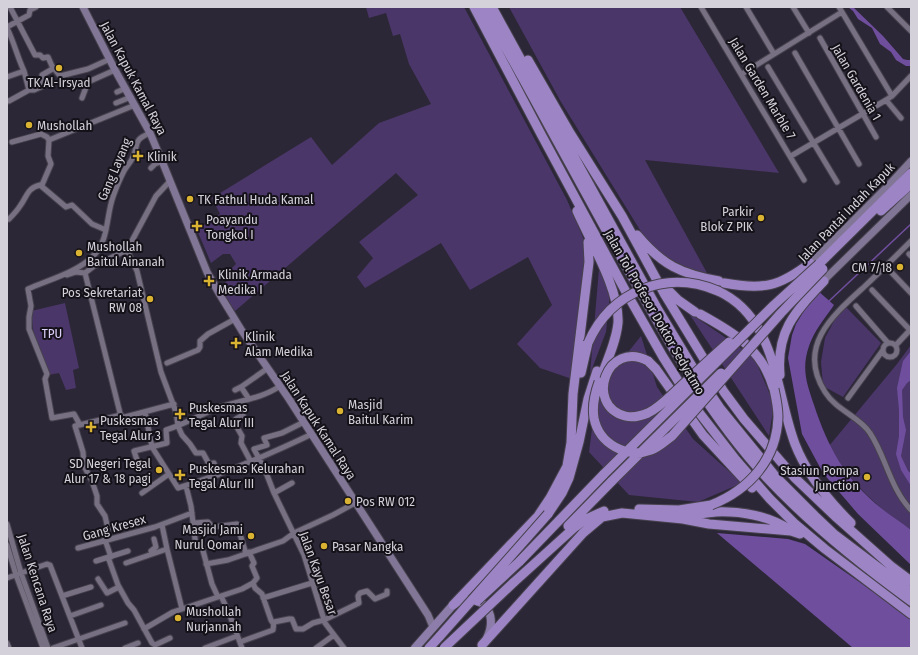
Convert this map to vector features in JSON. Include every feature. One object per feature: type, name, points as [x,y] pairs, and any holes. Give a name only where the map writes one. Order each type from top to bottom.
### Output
[{"type":"highway","name":"Jalan Tol Profesor Doktor Sedyatmo","points":[[474,7],[542,136],[660,352],[694,406],[736,460],[770,499],[794,523],[825,550],[911,614]]},
{"type":"highway","name":"Jalan Tol Profesor Doktor Sedyatmo","points":[[483,7],[647,304],[702,396],[767,478],[804,515],[858,562],[911,601]]},
{"type":"highway","name":"Jalan Tol Profesor Doktor Sedyatmo","points":[[492,7],[657,308],[695,372],[720,408],[776,477],[815,516],[834,534],[911,592]]},
{"type":"highway","name":"Jalan Tol Profesor Doktor Sedyatmo","points":[[499,7],[570,133],[622,216],[693,343],[724,392],[753,430],[795,478],[821,504],[883,559],[911,580]]},
{"type":"highway","points":[[542,136],[609,279],[618,313],[617,327],[594,402],[596,423],[602,436],[612,446],[636,453],[651,450],[672,436],[781,313],[818,265],[911,174]]},
{"type":"highway","points":[[440,636],[519,562],[604,474],[774,305],[911,184]]},
{"type":"highway","points":[[622,216],[650,249],[668,264],[678,270],[694,276],[749,287],[766,286],[818,265]]},
{"type":"highway","points":[[575,442],[572,401],[589,262],[589,248],[586,231]]},
{"type":"highway","points":[[527,569],[580,523],[602,512],[618,508],[679,510],[711,505],[732,496],[743,488],[756,474],[770,452],[775,438],[778,422],[777,403],[774,389],[765,366],[751,348],[732,333],[678,300],[655,277]]},
{"type":"highway","points":[[788,423],[779,370],[779,356],[782,343],[788,324],[824,281]]},
{"type":"highway","points":[[429,648],[550,511],[562,493],[569,478],[575,442],[582,367],[588,343],[598,325],[612,309],[627,297],[645,288],[663,283],[683,282],[704,286],[718,291],[730,297],[741,306],[758,326],[772,360],[788,423],[795,444],[802,460],[820,490],[851,523],[911,580]]},
{"type":"highway","points":[[453,605],[538,516],[550,498],[566,468],[575,442],[589,394],[613,323],[616,303]]},
{"type":"highway","points":[[774,305],[743,329],[656,408],[646,414],[636,417],[619,414],[610,407],[605,396],[603,382],[607,372],[614,364],[626,358],[636,357],[648,361],[656,369],[693,423],[719,454],[800,534],[825,550]]},
{"type":"highway","points":[[444,648],[527,569],[612,481],[781,313]]},
{"type":"highway","points":[[550,511],[565,477],[566,468]]},
{"type":"highway","points":[[618,508],[652,514],[679,516],[717,512],[747,514],[776,521],[791,531]]},
{"type":"highway","points":[[481,646],[583,533],[602,517],[629,513],[709,524],[791,531],[800,534]]},
{"type":"main road","name":"Jalan Kapuk Kamal Raya","points":[[83,7],[115,70],[150,133],[207,272],[235,319],[312,434],[428,615],[433,627]]},
{"type":"main road","name":"Jalan Pantai Indah Kapuk","points":[[824,281],[814,286],[808,284],[805,281],[804,273],[818,265],[911,161]]},
{"type":"main road","points":[[824,281],[911,196]]},
{"type":"main road","points":[[415,648],[453,605],[462,600],[475,600],[484,605],[488,610],[491,619],[491,627],[488,636],[481,646]]},
{"type":"main road","points":[[428,615],[439,620]]},
{"type":"street","points":[[10,7],[35,55],[41,53],[43,58],[48,57],[60,76],[88,69],[110,59]]},
{"type":"street","points":[[29,90],[24,75],[24,70],[7,28],[29,15],[30,10],[36,7]]},
{"type":"street","name":"Jalan Garden Marble 7","points":[[701,7],[804,180]]},
{"type":"street","points":[[746,7],[774,54]]},
{"type":"street","points":[[793,7],[809,33]]},
{"type":"street","points":[[886,7],[911,31]]},
{"type":"street","points":[[742,74],[809,33],[840,10],[892,96]]},
{"type":"street","name":"Jalan Gardenia 1","points":[[820,38],[876,137]]},
{"type":"street","points":[[795,53],[859,164]]},
{"type":"street","points":[[768,67],[837,182]]},
{"type":"street","points":[[8,101],[29,90],[34,90],[43,86],[42,75],[54,68]]},
{"type":"street","points":[[7,77],[24,70]]},
{"type":"street","points":[[82,98],[88,82],[115,70]]},
{"type":"street","points":[[791,156],[892,96],[911,76]]},
{"type":"street","points":[[117,92],[126,88]]},
{"type":"street","points":[[116,103],[131,97]]},
{"type":"street","points":[[886,100],[901,118]]},
{"type":"street","points":[[49,140],[135,105]]},
{"type":"street","name":"Gang Layang","points":[[78,426],[74,414],[52,418],[45,379],[47,374],[29,329],[31,306],[28,289],[65,273],[88,261],[94,256],[103,241],[113,197],[123,172],[133,158],[137,141],[150,133]]},
{"type":"street","points":[[12,142],[41,134],[47,137],[49,140],[48,156],[51,164],[42,185]]},
{"type":"street","points":[[151,168],[158,163],[163,162]]},
{"type":"street","points":[[49,282],[56,278],[76,272],[85,273],[94,266],[127,250],[156,196],[170,181]]},
{"type":"street","points":[[9,219],[21,206],[29,190],[34,186],[42,185],[66,207],[72,205],[92,224],[106,230]]},
{"type":"street","points":[[911,241],[829,321],[820,335],[816,348],[815,363],[817,378],[826,394],[839,408],[869,432],[888,468],[896,491],[911,510]]},
{"type":"street","points":[[127,250],[137,271],[161,372],[174,404],[178,426],[182,435],[196,453],[203,453],[209,464],[214,463],[218,475]]},
{"type":"street","points":[[85,273],[120,414]]},
{"type":"street","points":[[892,273],[911,293]]},
{"type":"street","points":[[872,290],[911,329],[896,345]]},
{"type":"street","points":[[856,306],[888,342],[896,345]]},
{"type":"street","points":[[167,363],[198,350],[200,347],[200,341],[208,334],[235,319]]},
{"type":"street","points":[[848,398],[888,342]]},
{"type":"street","points":[[883,350],[886,355],[892,356],[897,351],[896,345]]},
{"type":"street","points":[[235,390],[268,368]]},
{"type":"street","points":[[139,466],[134,451],[167,443],[166,431],[212,410],[249,399],[280,386]]},
{"type":"street","points":[[241,387],[249,399]]},
{"type":"street","points":[[237,403],[242,415],[234,422],[242,436],[241,443],[251,462]]},
{"type":"street","points":[[170,638],[157,644],[153,644],[119,587],[103,534],[108,529],[105,516],[97,504],[92,481],[84,466],[78,426],[121,415],[125,417],[174,404]]},
{"type":"street","points":[[145,412],[152,447],[178,488],[251,462],[312,434]]},
{"type":"street","points":[[258,459],[254,450],[267,445],[264,438],[282,433],[304,422]]},
{"type":"street","name":"Jalan Kayu Besar","points":[[258,459],[265,470],[274,493],[304,555],[324,620],[344,648]]},
{"type":"street","points":[[142,493],[169,474]]},
{"type":"street","points":[[274,493],[292,483]]},
{"type":"street","points":[[186,486],[194,523],[196,547],[202,547],[212,584],[229,613],[242,648]]},
{"type":"street","points":[[206,564],[228,560],[283,541],[355,503]]},
{"type":"street","points":[[182,609],[162,524],[192,514]]},
{"type":"street","points":[[144,628],[173,612],[242,589],[253,583],[257,578],[252,566],[254,563],[247,553],[236,523],[212,527],[208,522],[194,523]]},
{"type":"street","name":"Jalan Kencana Raya","points":[[7,524],[18,574],[43,648]]},
{"type":"street","name":"Gang Kresex","points":[[78,548],[162,524]]},
{"type":"street","points":[[152,554],[151,551],[156,547],[154,540]]},
{"type":"street","name":"Jalan Kencana Raya","points":[[7,545],[48,648]]},
{"type":"street","points":[[126,562],[167,549]]},
{"type":"street","points":[[96,561],[128,551]]},
{"type":"street","points":[[7,578],[47,564],[50,565],[82,648]]},
{"type":"street","points":[[98,579],[107,593],[119,587]]},
{"type":"street","points":[[240,642],[273,630],[273,623],[261,593],[255,588],[253,583]]},
{"type":"street","points":[[263,598],[312,583]]},
{"type":"street","points":[[62,596],[91,586]]},
{"type":"street","points":[[273,623],[290,619],[292,620],[296,629],[303,629],[313,623],[324,620],[359,603],[358,596],[360,593],[367,591],[375,599],[387,594],[387,591]]},
{"type":"street","points":[[70,616],[101,605]]},
{"type":"street","points":[[53,648],[124,623]]},
{"type":"street","points":[[316,648],[334,635]]},
{"type":"street","points":[[205,648],[218,646],[237,636]]},
{"type":"street","points":[[7,643],[9,648]]},
{"type":"street","points":[[125,648],[138,643]]},
{"type":"green space","points":[[366,7],[464,7],[567,200],[587,247],[572,379],[540,368],[517,344],[552,305],[528,257],[470,290],[441,243],[365,288],[357,277],[373,258],[359,242],[418,195],[396,173],[235,311],[219,287],[231,276],[228,272],[236,264],[230,254],[223,254],[211,263],[197,230],[220,214],[212,198],[311,137],[332,165],[379,123],[431,104],[409,64],[400,34],[393,36],[386,13],[369,18]]},
{"type":"green space","points":[[509,7],[680,7],[779,173],[645,160],[707,273],[675,262],[648,243],[561,102]]},
{"type":"green space","points":[[599,269],[610,294],[606,332],[590,374]]},
{"type":"green space","name":"TPU","points":[[65,303],[79,368],[73,370],[76,388],[66,390],[59,373],[48,375],[34,337],[31,311]]},
{"type":"green space","points":[[843,304],[881,343],[843,397],[823,386],[821,362],[825,338]]},
{"type":"green space","points":[[688,312],[754,357],[774,404],[769,436]]},
{"type":"green space","points":[[641,336],[657,387],[693,439],[742,483],[698,502],[629,495],[589,452],[597,391]]},
{"type":"green space","points":[[911,345],[911,530],[884,511],[866,494],[852,479],[829,446]]},
{"type":"shaded area","points":[[848,7],[853,7],[883,36],[903,59],[911,60],[911,66],[906,66],[896,60],[891,52],[880,44],[872,28],[858,19],[853,11]]},
{"type":"shaded area","points":[[817,290],[834,305],[814,335],[809,346],[805,362],[809,390],[819,421],[832,449],[848,474],[858,486],[885,511],[911,530],[911,565],[858,514],[823,473],[802,434],[788,358],[792,335],[796,324]]},
{"type":"shaded area","points":[[911,351],[911,380],[902,390],[903,417],[906,430],[901,456],[908,471],[911,473],[911,486],[901,470],[896,454],[899,436],[897,388],[903,361]]},
{"type":"shaded area","points":[[717,533],[788,539],[805,544],[911,618],[911,648],[853,648]]},
{"type":"waterway","points":[[828,302],[911,224]]},
{"type":"place","name":"TK Al-Irsyad","points":[[59,68]]},
{"type":"place","name":"Mushollah","points":[[29,125]]},
{"type":"place","name":"Klinik","points":[[138,156]]},
{"type":"place","name":"TK Fathul Huda Kamal","points":[[190,199]]},
{"type":"place","name":"Parkir Blok Z PIK","points":[[761,218]]},
{"type":"place","name":"Poayandu Tongkol I","points":[[197,226]]},
{"type":"place","name":"Mushollah Baitul Ainanah","points":[[79,253]]},
{"type":"place","name":"CM 7/18","points":[[900,267]]},
{"type":"place","name":"Klinik Armada Medika I","points":[[209,281]]},
{"type":"place","name":"Pos Sekretariat RW 08","points":[[150,299]]},
{"type":"place","name":"Klinik Alam Medika","points":[[236,343]]},
{"type":"place","name":"Masjid Baitul Karim","points":[[340,411]]},
{"type":"place","name":"Puskesmas Tegal Alur III","points":[[180,414]]},
{"type":"place","name":"Puskesmas Tegal Alur 3","points":[[91,427]]},
{"type":"place","name":"SD Negeri Tegal Alur 17 & 18 pagi","points":[[159,470]]},
{"type":"place","name":"Puskesmas Kelurahan Tegal Alur III","points":[[180,475]]},
{"type":"place","name":"Stasiun Pompa Junction","points":[[867,477]]},
{"type":"place","name":"Pos RW 012","points":[[348,501]]},
{"type":"place","name":"Masjid Jami Nurul Qomar","points":[[251,536]]},
{"type":"place","name":"Pasar Nangka","points":[[324,546]]},
{"type":"place","name":"Mushollah Nurjannah","points":[[178,618]]}]
